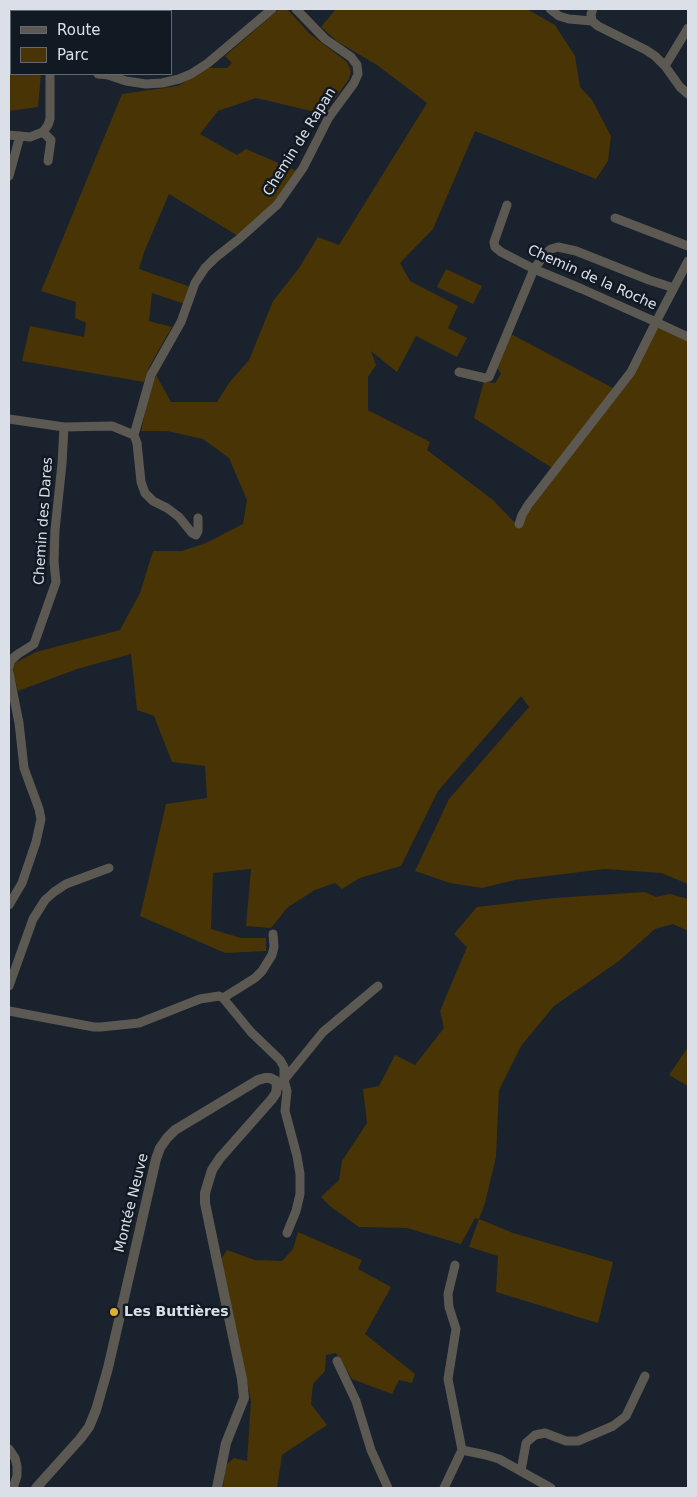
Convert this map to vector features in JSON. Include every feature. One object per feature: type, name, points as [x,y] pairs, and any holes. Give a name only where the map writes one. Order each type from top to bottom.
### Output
[{"type":"street","points":[[108,75],[126,81],[146,84],[179,79],[208,63],[272,9]]},
{"type":"street","name":"Chemin de Rapan","points":[[134,435],[151,375],[181,322],[195,283],[205,268],[215,258],[277,205],[303,168],[329,117],[354,84],[358,74],[357,65],[351,57],[325,39],[296,9]]},
{"type":"street","points":[[550,9],[558,16],[592,21],[598,26],[646,50],[665,66],[680,87],[688,94]]},
{"type":"street","points":[[592,21],[591,14],[593,9]]},
{"type":"street","points":[[665,66],[688,28]]},
{"type":"street","points":[[9,135],[30,137],[43,132],[50,119],[50,75]]},
{"type":"street","points":[[43,132],[52,140],[48,161]]},
{"type":"street","points":[[9,176],[20,136]]},
{"type":"street","name":"Chemin de la Roche","points":[[507,205],[494,242],[495,247],[534,269],[582,288],[656,322],[688,261]]},
{"type":"street","points":[[615,218],[688,246]]},
{"type":"street","points":[[459,372],[485,378],[489,377],[534,269],[551,249],[558,247],[576,251],[674,288]]},
{"type":"street","points":[[519,524],[528,505],[632,372],[656,322],[688,337]]},
{"type":"street","points":[[9,418],[64,427],[112,426],[134,435],[137,442],[141,482],[145,494],[179,517],[192,533],[196,535],[198,531],[198,518]]},
{"type":"street","name":"Chemin des Dares","points":[[9,666],[10,661],[34,644],[56,582],[54,562],[55,530],[64,427]]},
{"type":"street","points":[[9,673],[19,723],[24,768],[41,819],[36,842],[24,877],[9,905]]},
{"type":"street","points":[[9,986],[33,919],[45,900],[66,884],[109,868]]},
{"type":"street","points":[[223,998],[255,978],[262,971],[272,956],[274,947],[273,934]]},
{"type":"street","points":[[280,1083],[323,1032],[378,986]]},
{"type":"street","points":[[9,1012],[102,1027],[139,1023],[200,999],[219,996],[223,998],[251,1032],[280,1060],[284,1067],[276,1093],[220,1158],[212,1170],[205,1193],[205,1203],[242,1379],[244,1398],[226,1443],[217,1488]]},
{"type":"street","name":"Montée Neuve","points":[[36,1488],[80,1439],[89,1427],[96,1410],[108,1368],[160,1148],[176,1130],[258,1080],[270,1078],[280,1083]]},
{"type":"street","points":[[280,1083],[287,1091],[285,1111],[300,1174],[300,1194],[296,1212],[287,1233]]},
{"type":"street","points":[[444,1488],[462,1450],[448,1379],[456,1329],[449,1307],[448,1294],[455,1265]]},
{"type":"street","points":[[337,1361],[356,1401],[371,1450],[388,1488]]},
{"type":"street","points":[[521,1471],[526,1443],[535,1435],[545,1433],[566,1441],[578,1441],[613,1426],[626,1416],[644,1376]]},
{"type":"street","points":[[9,1449],[15,1458],[17,1466],[17,1476],[13,1488]]},
{"type":"street","points":[[462,1450],[499,1459],[551,1488]]},
{"type":"green space","points":[[9,9],[33,9],[10,10],[10,75],[41,75],[38,107],[9,111]]},
{"type":"green space","points":[[279,9],[287,9],[310,34],[347,62],[351,71],[349,79],[324,114],[256,98],[218,111],[200,134],[237,155],[246,149],[297,171],[273,205],[238,236],[169,194],[139,269],[191,287],[185,304],[152,293],[149,321],[172,327],[149,367],[144,382],[22,361],[30,326],[84,337],[86,323],[75,318],[76,302],[41,291],[122,94],[178,86],[208,68],[227,68],[232,63],[225,56]]},
{"type":"green space","points":[[336,9],[527,9],[555,25],[575,56],[580,87],[592,100],[611,136],[608,161],[596,179],[475,131],[433,229],[400,263],[410,281],[458,306],[448,328],[467,338],[457,357],[416,336],[397,372],[371,351],[376,365],[368,377],[368,410],[430,442],[427,450],[493,500],[515,523],[523,519],[619,392],[657,326],[688,340],[688,884],[661,873],[605,869],[515,880],[482,888],[450,883],[415,871],[449,799],[529,707],[521,696],[438,791],[401,866],[360,878],[342,889],[335,883],[315,890],[288,907],[271,928],[246,926],[251,869],[213,873],[211,929],[241,938],[266,938],[266,951],[225,953],[140,916],[166,804],[207,798],[205,766],[172,762],[154,716],[137,710],[131,654],[77,669],[18,691],[11,665],[36,652],[120,630],[140,593],[153,551],[182,551],[206,543],[243,524],[247,500],[229,458],[203,439],[167,431],[141,431],[149,394],[156,375],[171,402],[217,402],[229,383],[249,360],[273,301],[299,268],[318,237],[339,245],[427,103],[377,65],[338,42],[321,27]]},
{"type":"green space","points":[[446,269],[482,286],[473,304],[437,287]]},
{"type":"green space","points":[[509,333],[615,389],[552,468],[474,418],[484,381],[495,383],[501,374],[496,365]]},
{"type":"green space","points":[[645,892],[656,897],[670,894],[688,899],[688,931],[673,924],[655,929],[619,961],[554,1006],[521,1046],[499,1090],[496,1157],[485,1203],[479,1219],[475,1218],[461,1244],[407,1228],[359,1227],[331,1207],[321,1197],[339,1180],[342,1161],[367,1123],[363,1089],[379,1086],[395,1055],[415,1065],[444,1028],[440,1011],[467,947],[454,934],[477,907],[554,898]]},
{"type":"green space","points":[[688,1047],[688,1086],[669,1075]]},
{"type":"green space","points":[[479,1219],[513,1233],[613,1262],[598,1323],[496,1292],[498,1256],[469,1247]]},
{"type":"green space","points":[[298,1232],[362,1260],[358,1269],[391,1287],[365,1334],[415,1374],[412,1383],[399,1380],[392,1394],[352,1379],[336,1353],[326,1355],[325,1371],[313,1384],[311,1404],[327,1425],[282,1455],[277,1488],[223,1488],[226,1465],[234,1458],[247,1461],[251,1401],[221,1259],[227,1250],[255,1260],[282,1261],[293,1249]]},
{"type":"place","name":"Les Buttières","points":[[114,1312]]}]
